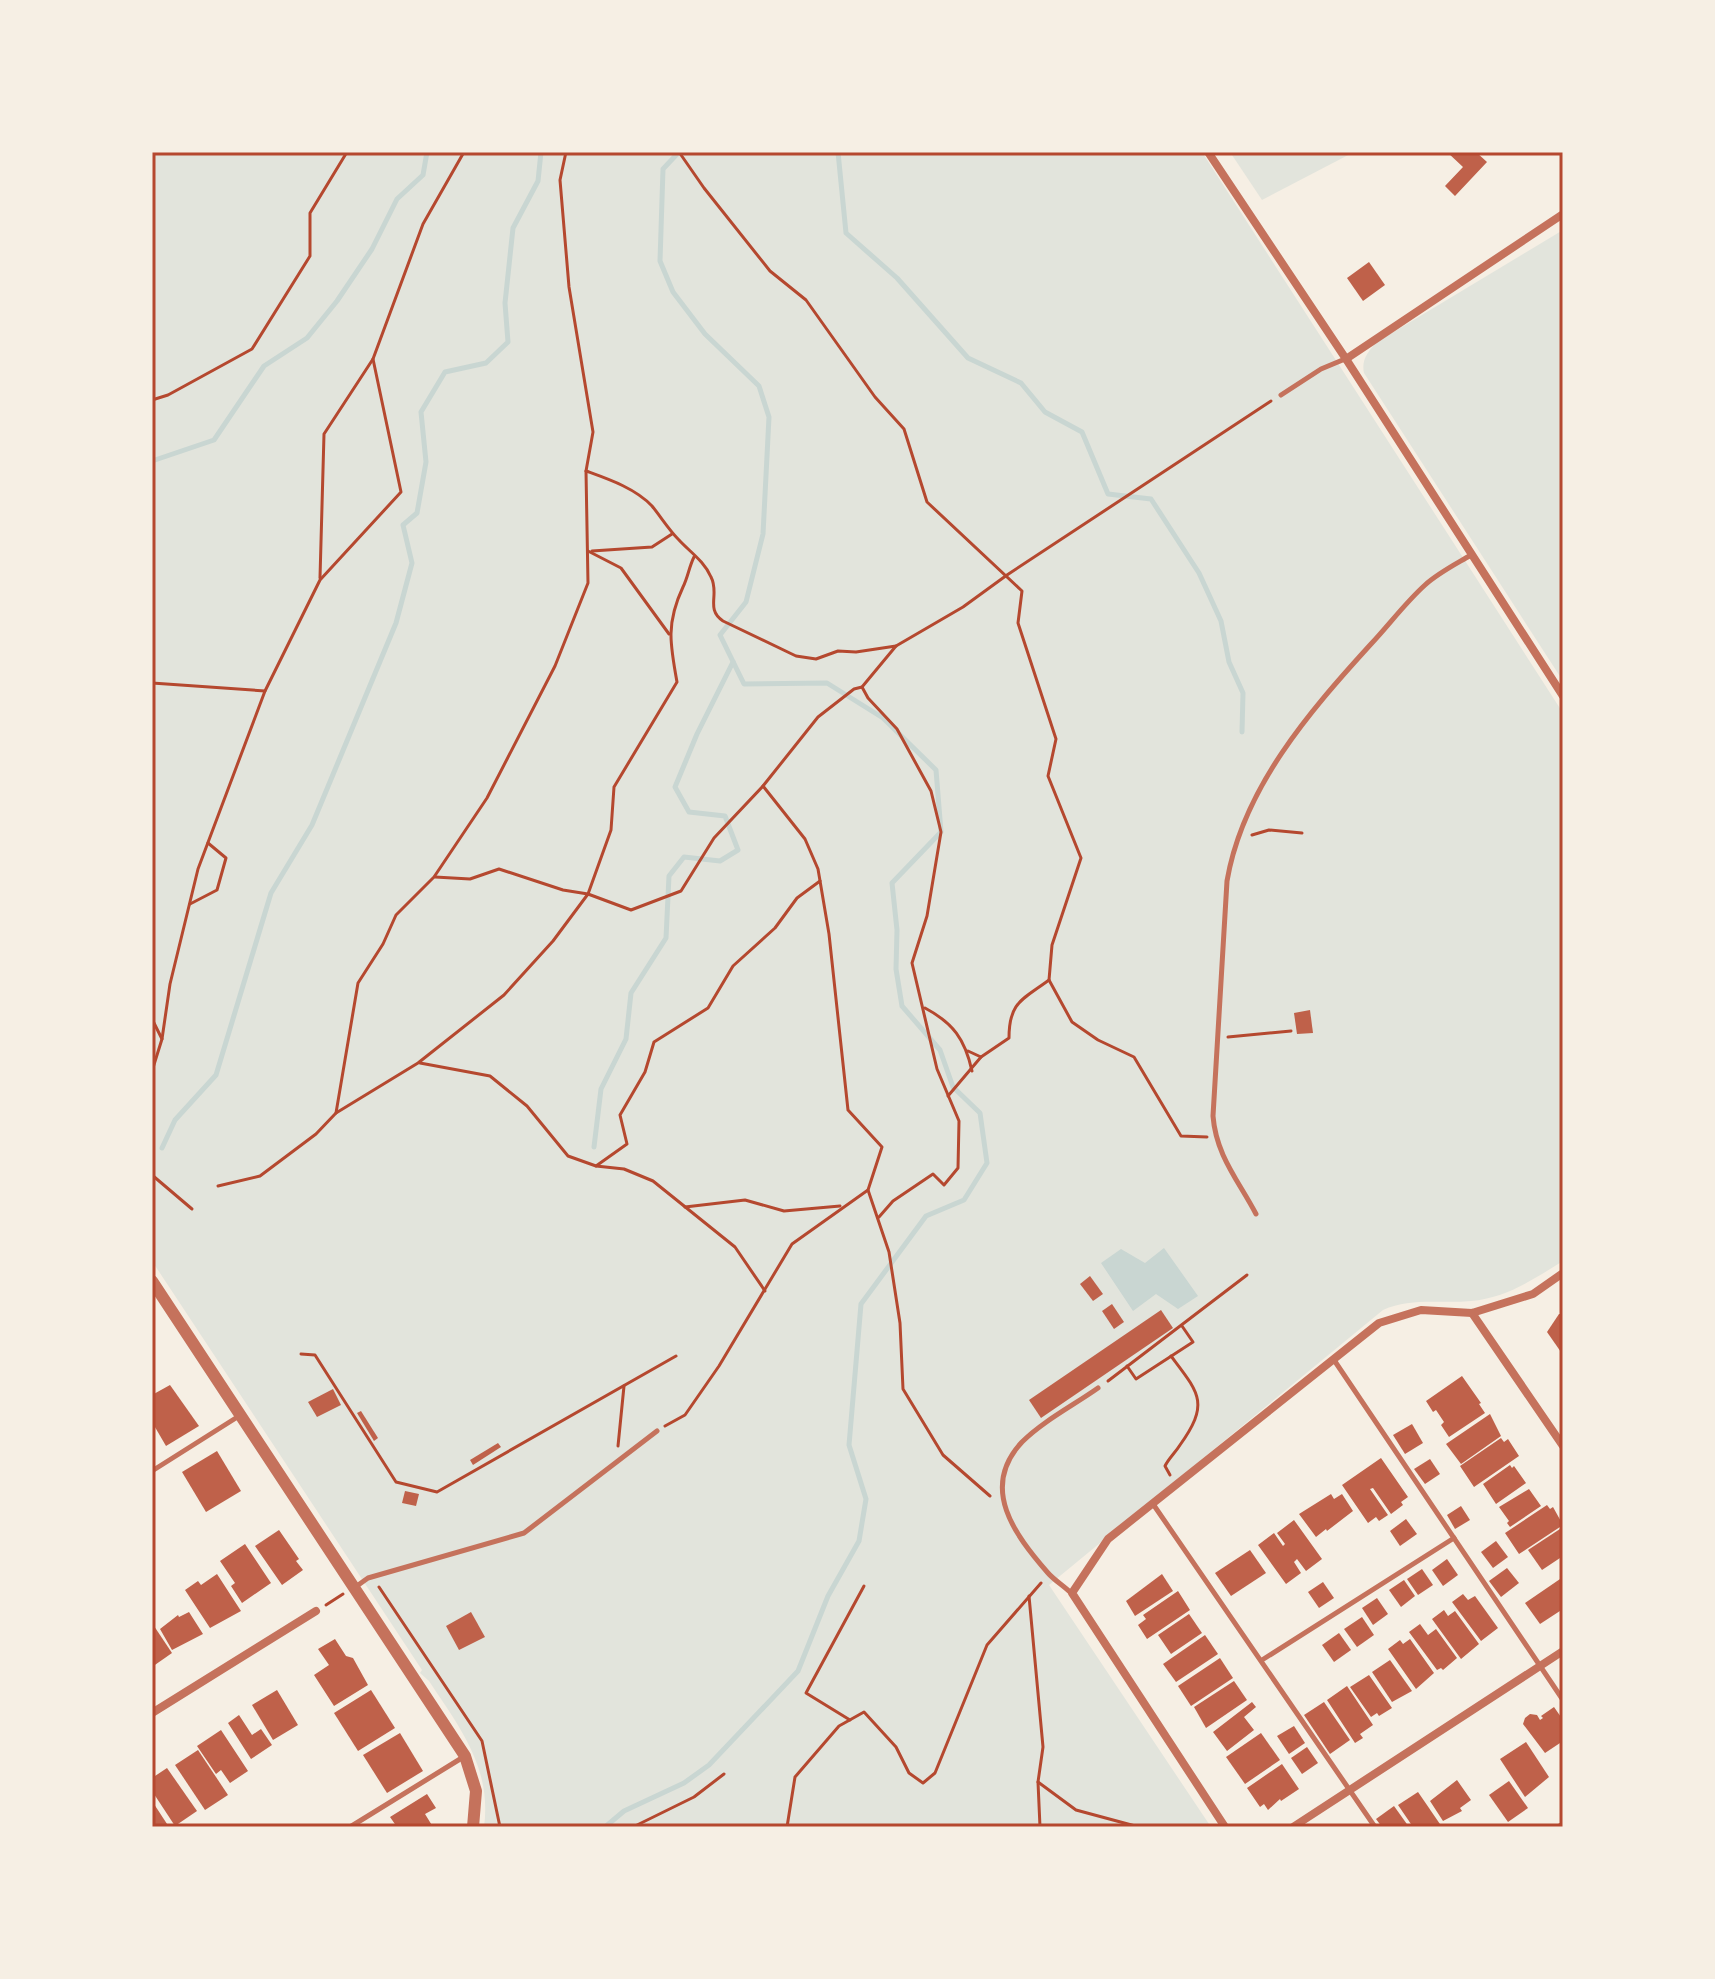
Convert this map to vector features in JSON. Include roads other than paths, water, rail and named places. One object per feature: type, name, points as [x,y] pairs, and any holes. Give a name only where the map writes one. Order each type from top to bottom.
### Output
[{"type":"street","points":[[1208,152],[1346,359],[1563,696]]},
{"type":"street","points":[[1346,359],[1563,214]]},
{"type":"street","points":[[1225,1827],[1072,1593],[1108,1539],[1379,1323],[1421,1310],[1472,1313],[1533,1294],[1563,1273]]},
{"type":"street","points":[[152,1281],[465,1756],[476,1791],[473,1827]]},
{"type":"street","points":[[1472,1313],[1563,1446]]},
{"type":"street","points":[[152,1713],[316,1611]]},
{"type":"street","points":[[1293,1827],[1563,1651]]},
{"type":"lane","points":[[1281,395],[1321,369],[1346,359]]},
{"type":"lane","points":[[1256,1214],[1221,1154],[1215,1138],[1213,1116],[1227,881],[1237,838],[1265,777],[1334,685],[1426,584],[1471,555]]},
{"type":"lane","points":[[1333,1360],[1563,1700]]},
{"type":"lane","points":[[1072,1593],[1050,1575],[1009,1519],[1003,1505],[1002,1481],[1016,1449],[1029,1436],[1098,1388]]},
{"type":"lane","points":[[152,1471],[241,1415]]},
{"type":"lane","points":[[353,1588],[372,1577],[524,1533],[657,1431]]},
{"type":"lane","points":[[1153,1504],[1375,1827]]},
{"type":"lane","points":[[1262,1660],[1454,1538]]},
{"type":"lane","points":[[350,1827],[465,1756]]},
{"type":"waterway","points":[[152,461],[214,440],[264,366],[307,338],[337,301],[372,249],[397,199],[423,175],[427,152]]},
{"type":"waterway","points":[[162,1148],[175,1120],[216,1075],[271,893],[312,825],[396,623],[412,563],[403,525],[417,513],[426,462],[421,412],[445,372],[486,363],[508,342],[505,303],[513,228],[538,181],[541,152]]},
{"type":"waterway","points":[[605,1827],[624,1811],[684,1783],[709,1765],[798,1671],[828,1596],[859,1541],[866,1499],[849,1445],[861,1304],[926,1216],[964,1200],[987,1163],[980,1113],[953,1087],[940,1050],[902,1006],[896,969],[897,930],[892,883],[941,832],[936,770],[883,718],[827,683],[744,684],[720,635],[746,602],[763,534],[769,417],[759,386],[705,334],[673,292],[660,261],[663,169],[679,152]]},
{"type":"waterway","points":[[838,152],[846,233],[897,278],[968,358],[1021,383],[1045,412],[1082,432],[1108,494],[1151,499],[1199,573],[1221,621],[1229,662],[1243,693],[1242,732]]},
{"type":"waterway","points":[[594,1147],[601,1089],[626,1039],[631,993],[666,938],[669,876],[684,857],[720,861],[738,850],[725,816],[689,812],[675,787],[733,662]]}]
